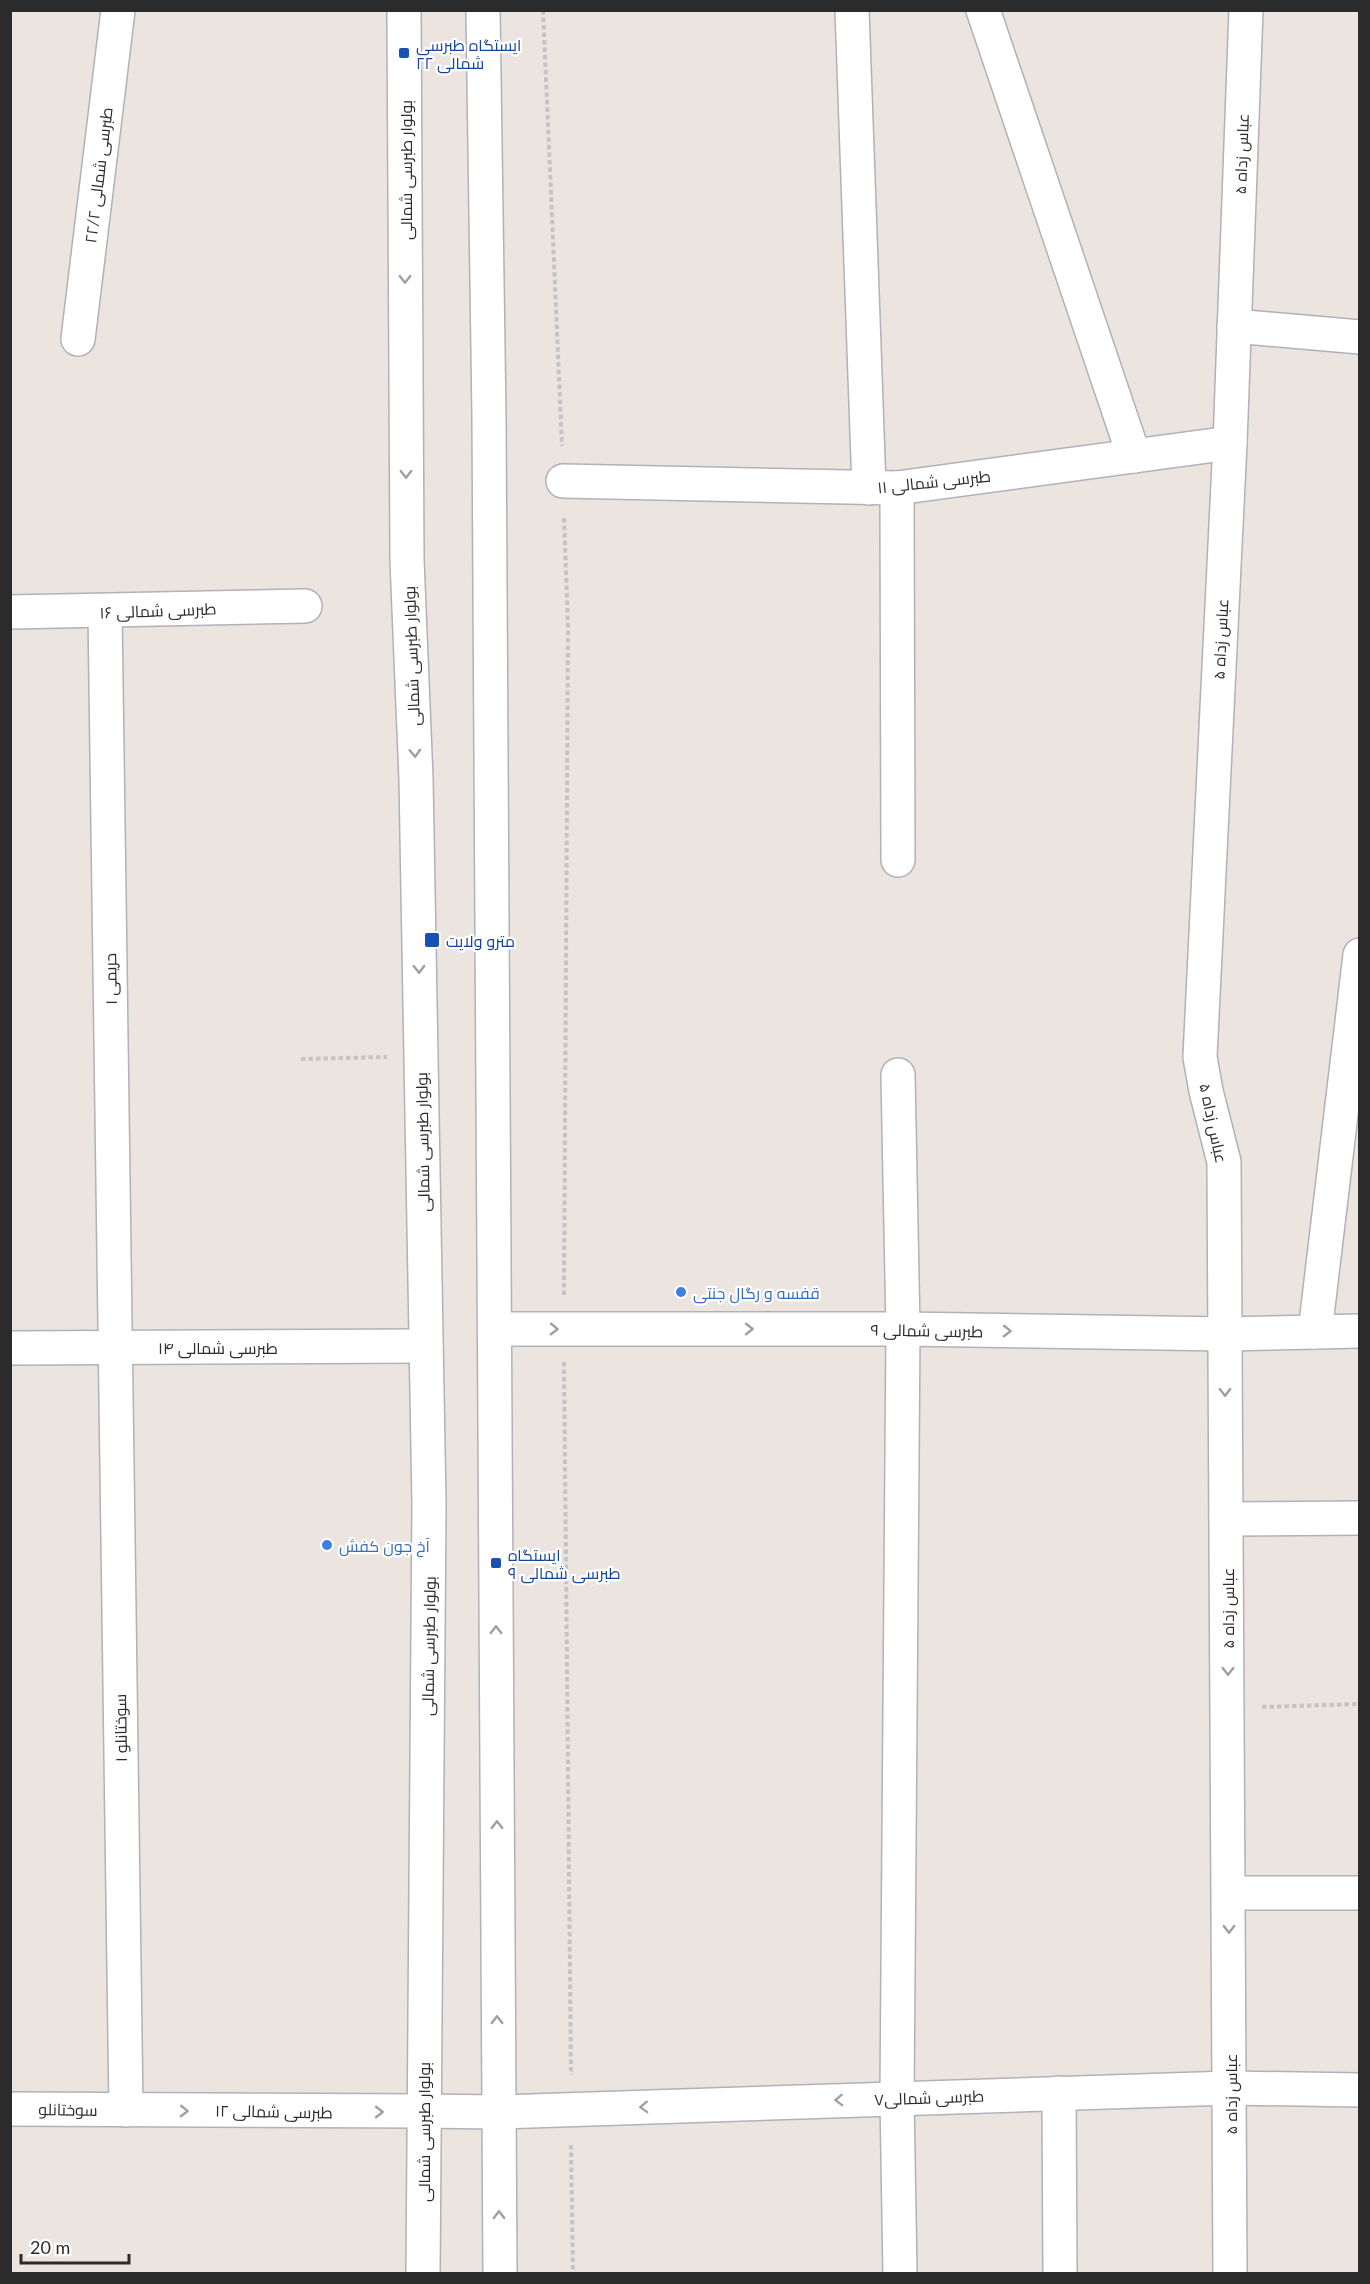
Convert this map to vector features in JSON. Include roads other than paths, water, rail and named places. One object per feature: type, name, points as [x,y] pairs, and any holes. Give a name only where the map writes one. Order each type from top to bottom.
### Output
[{"type":"street","name":"طبرسی شمالی ۲۲/۲","points":[[78,339],[118,10]]},
{"type":"street","name":"بولوار طبرسی شمالی","points":[[404,10],[407,560],[416,779],[429,1504],[423,2274]]},
{"type":"street","points":[[483,10],[489,417],[500,2274]]},
{"type":"street","points":[[852,10],[883,488],[898,860]]},
{"type":"street","points":[[983,10],[1134,456]]},
{"type":"street","name":"عباس زداه ۵","points":[[1230,2274],[1224,1162],[1200,1057],[1230,443],[1246,10]]},
{"type":"street","points":[[1234,326],[1359,337]]},
{"type":"street","name":"طبرسی شمالی ۱۱","points":[[563,481],[883,488],[1230,443]]},
{"type":"street","name":"طبرسی شمالی ۱۶","points":[[10,612],[305,606]]},
{"type":"street","name":"حریمی ۱","points":[[105,611],[115,1347]]},
{"type":"street","points":[[1315,1332],[1359,956]]},
{"type":"street","points":[[898,1075],[903,1329],[897,2098],[900,2274]]},
{"type":"street","name":"طبرسی شمالی ۹","points":[[495,1329],[903,1329],[1225,1334],[1359,1331]]},
{"type":"street","name":"طبرسی شمالی ۱۴","points":[[10,1348],[426,1346]]},
{"type":"street","name":"سوختانلو ۱","points":[[115,1347],[126,2110]]},
{"type":"street","points":[[1226,1519],[1359,1518]]},
{"type":"street","points":[[1229,1893],[1359,1893]]},
{"type":"street","name":"طبرسی شمالی۷","points":[[498,2112],[1230,2088],[1359,2090]]},
{"type":"street","points":[[1059,2093],[1060,2274]]},
{"type":"street","name":"سوختانلو","points":[[10,2109],[126,2110]]},
{"type":"street","name":"طبرسی شمالی ۱۲","points":[[126,2110],[498,2112]]},
{"type":"place","name":"ایستگاه طبرسی شمالی ۲۲","points":[[404,53]]},
{"type":"place","name":"مترو ولایت","points":[[432,940]]},
{"type":"place","name":"قفسه و رگال جنتی","points":[[681,1292]]},
{"type":"place","name":"آخ جون کفش","points":[[327,1545]]},
{"type":"place","name":"ایستگاه طبرسی شمالی ۹","points":[[496,1563]]}]
